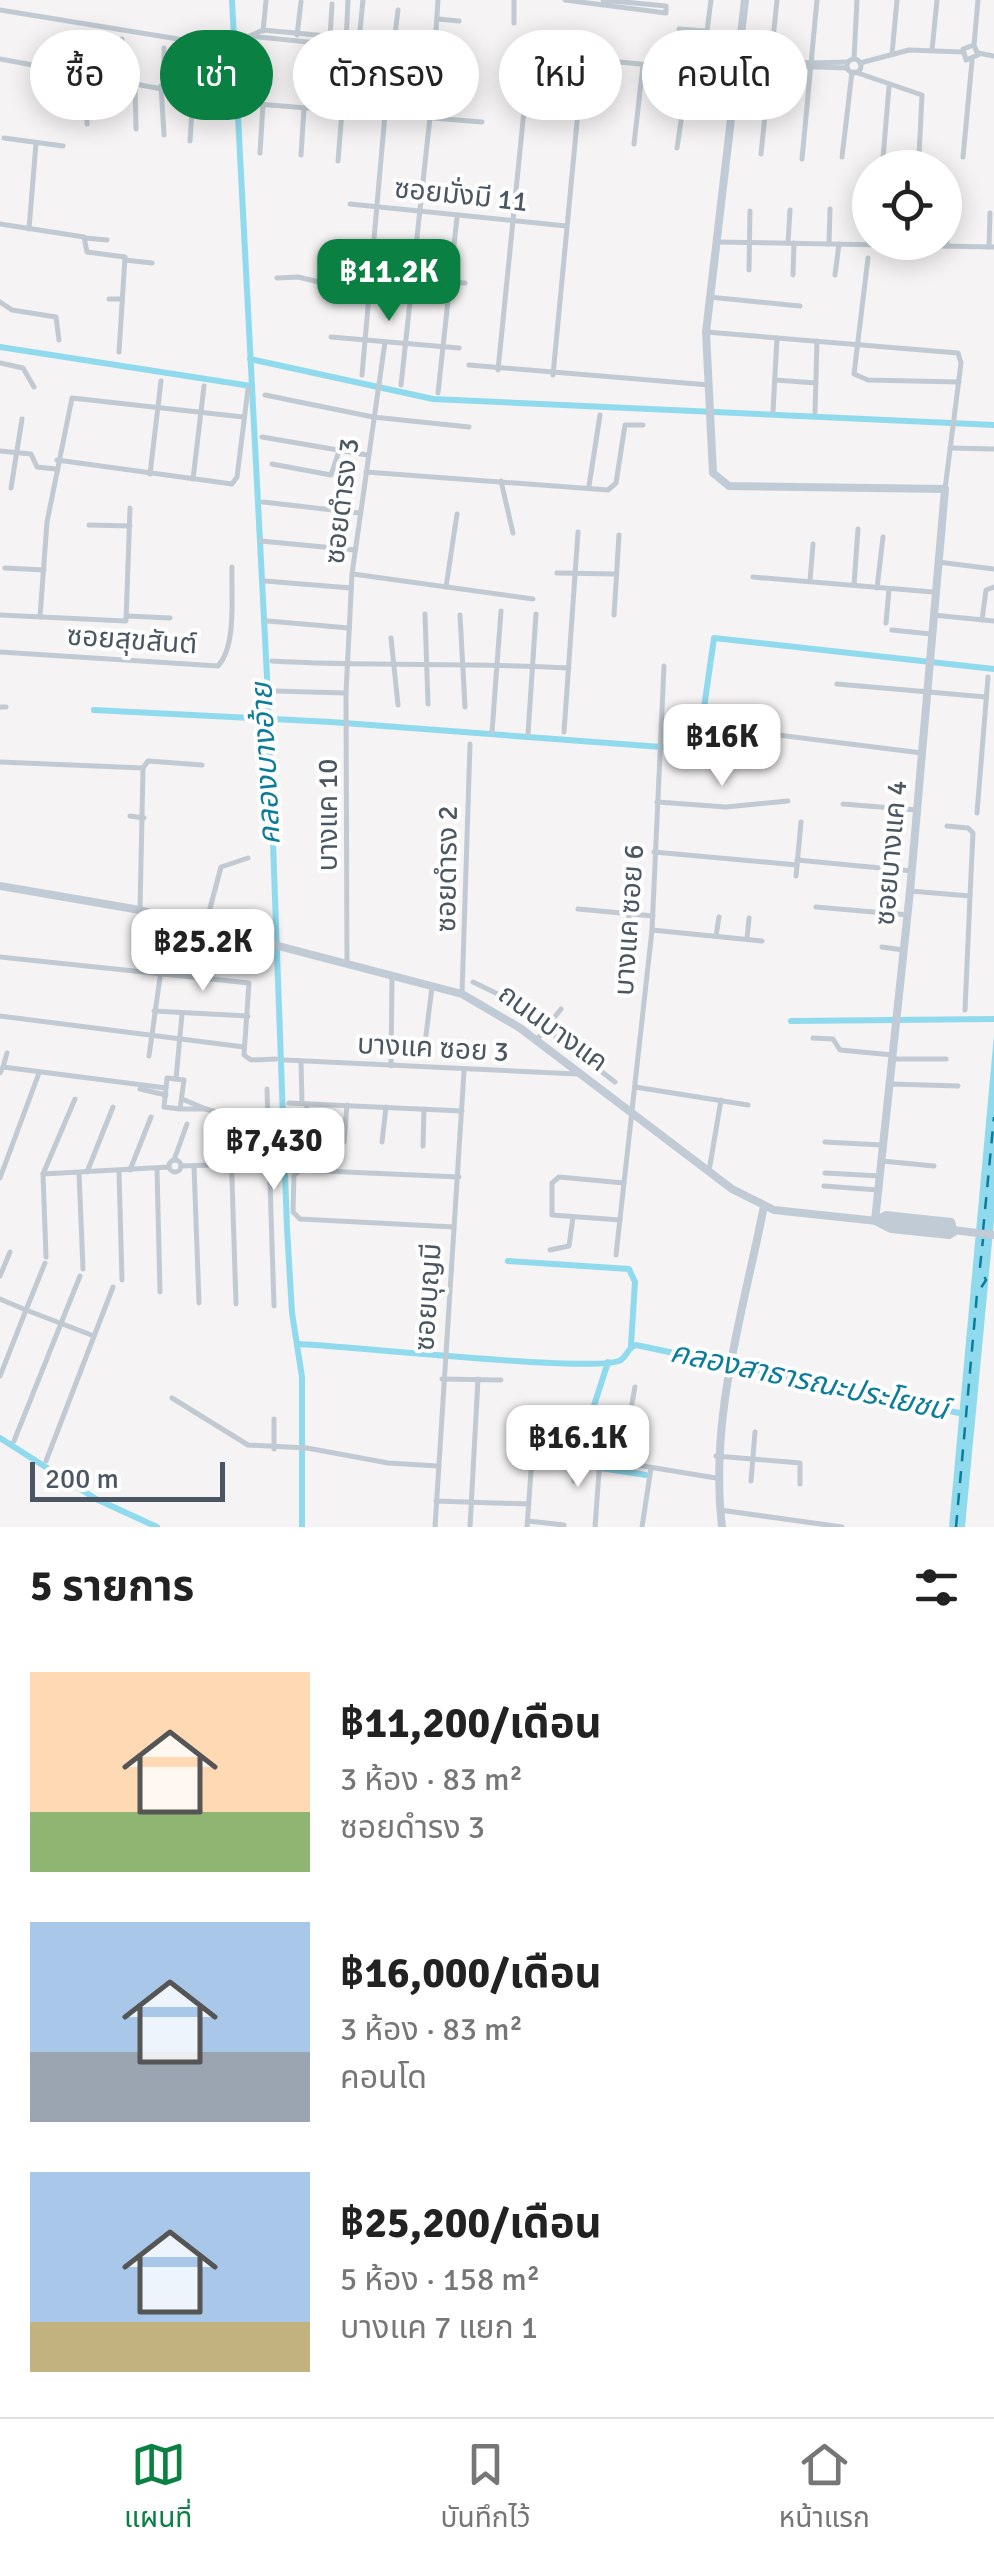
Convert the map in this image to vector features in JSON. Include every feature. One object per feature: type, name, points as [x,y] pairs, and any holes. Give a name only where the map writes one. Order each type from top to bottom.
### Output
[{"type":"street","points":[[263,30],[266,0]]},
{"type":"street","points":[[346,30],[348,0]]},
{"type":"street","points":[[360,30],[364,0]]},
{"type":"street","points":[[437,30],[438,0]]},
{"type":"street","points":[[514,0],[514,24]]},
{"type":"street","points":[[570,1],[632,6],[666,6],[666,13],[632,6],[603,0]]},
{"type":"street","points":[[708,30],[711,0]]},
{"type":"street","points":[[743,30],[746,0]]},
{"type":"street","points":[[774,30],[777,0]]},
{"type":"street","points":[[802,159],[817,0]]},
{"type":"street","points":[[842,156],[857,0]]},
{"type":"street","points":[[892,54],[897,0]]},
{"type":"street","points":[[932,50],[937,0]]},
{"type":"street","points":[[978,0],[974,46],[978,52],[994,56]]},
{"type":"street","points":[[299,30],[300,2]]},
{"type":"street","points":[[330,30],[332,4]]},
{"type":"street","points":[[0,10],[160,36]]},
{"type":"street","points":[[396,30],[398,10]]},
{"type":"street","points":[[438,19],[459,20]]},
{"type":"street","points":[[679,29],[694,30]]},
{"type":"street","points":[[807,66],[853,66],[892,54],[962,52],[974,46]]},
{"type":"street","points":[[962,52],[966,60],[972,61]]},
{"type":"street","points":[[963,157],[972,61],[978,52]]},
{"type":"street","points":[[0,59],[30,64]]},
{"type":"street","points":[[853,66],[889,87],[922,95],[919,150]]},
{"type":"street","points":[[634,144],[642,74]]},
{"type":"street","points":[[883,150],[889,87]]},
{"type":"street","points":[[87,120],[87,124]]},
{"type":"street","points":[[136,120],[136,129]]},
{"type":"street","points":[[164,120],[164,135]]},
{"type":"street","points":[[190,142],[191,120]]},
{"type":"street","points":[[260,153],[262,120]]},
{"type":"street","points":[[301,155],[303,120]]},
{"type":"street","points":[[338,160],[341,120]]},
{"type":"street","points":[[362,375],[384,120]]},
{"type":"street","points":[[400,385],[430,120]]},
{"type":"street","points":[[461,120],[482,122]]},
{"type":"street","points":[[498,370],[523,120]]},
{"type":"street","points":[[554,375],[579,120]]},
{"type":"street","points":[[677,148],[681,120]]},
{"type":"street","points":[[706,332],[952,350],[961,356],[945,488],[729,486],[713,473],[706,332],[731,120]]},
{"type":"street","points":[[761,154],[765,120]]},
{"type":"street","points":[[4,138],[62,146]]},
{"type":"street","points":[[29,229],[36,143]]},
{"type":"street","name":"ซอยมั่งมี 11","points":[[350,204],[568,226]]},
{"type":"street","points":[[829,244],[830,209]]},
{"type":"street","points":[[790,210],[793,275]]},
{"type":"street","points":[[749,270],[750,211]]},
{"type":"street","points":[[962,246],[992,247],[990,213]]},
{"type":"street","points":[[438,393],[457,215]]},
{"type":"street","points":[[0,224],[107,240]]},
{"type":"street","points":[[84,238],[86,252],[152,264]]},
{"type":"street","points":[[714,242],[852,244]]},
{"type":"street","points":[[835,276],[839,244]]},
{"type":"street","points":[[119,352],[125,260]]},
{"type":"street","points":[[868,260],[852,370],[859,377],[959,382]]},
{"type":"street","points":[[277,278],[298,276],[369,294]]},
{"type":"street","points":[[412,280],[465,283]]},
{"type":"street","points":[[709,297],[800,306]]},
{"type":"street","points":[[109,299],[122,300]]},
{"type":"street","points":[[0,302],[12,310],[56,316],[59,340]]},
{"type":"street","points":[[332,337],[459,348]]},
{"type":"street","points":[[773,410],[777,338]]},
{"type":"street","points":[[815,412],[817,341]]},
{"type":"street","name":"ซอยดำรง 3","points":[[347,666],[359,514],[385,342]]},
{"type":"street","points":[[0,363],[23,368],[34,387]]},
{"type":"street","points":[[469,365],[708,385]]},
{"type":"street","points":[[774,380],[816,382]]},
{"type":"street","points":[[150,474],[162,381]]},
{"type":"street","points":[[192,479],[204,386]]},
{"type":"street","points":[[58,460],[236,482],[248,389]]},
{"type":"street","points":[[265,395],[372,417],[468,427]]},
{"type":"street","points":[[40,617],[56,469],[70,402],[76,396],[243,417]]},
{"type":"street","points":[[588,487],[600,415]]},
{"type":"street","points":[[11,488],[22,419]]},
{"type":"street","points":[[364,472],[613,488],[626,425],[644,425]]},
{"type":"street","points":[[262,438],[367,455]]},
{"type":"street","points":[[950,448],[994,449]]},
{"type":"street","points":[[272,464],[331,476],[339,450]]},
{"type":"street","points":[[0,451],[34,456],[37,467],[56,469]]},
{"type":"street","points":[[501,481],[514,533]]},
{"type":"street","name":"ซอยบางแค 4","points":[[875,1220],[908,915],[945,488]]},
{"type":"street","points":[[262,502],[359,514]]},
{"type":"street","points":[[0,616],[122,624],[128,616],[130,508]]},
{"type":"street","points":[[446,587],[457,514]]},
{"type":"street","points":[[90,525],[130,526]]},
{"type":"street","points":[[854,585],[858,528]]},
{"type":"street","points":[[564,732],[578,532]]},
{"type":"street","points":[[614,616],[619,534]]},
{"type":"street","points":[[878,588],[882,537]]},
{"type":"street","points":[[261,541],[355,550]]},
{"type":"street","points":[[810,581],[812,544]]},
{"type":"street","points":[[936,562],[994,570]]},
{"type":"street","name":"ซอยสุขสันต์","points":[[0,652],[218,666],[224,660],[230,625],[232,566]]},
{"type":"street","points":[[6,568],[44,570]]},
{"type":"street","points":[[557,572],[616,574]]},
{"type":"street","points":[[352,574],[533,599]]},
{"type":"street","points":[[754,578],[934,592]]},
{"type":"street","points":[[265,581],[352,588]]},
{"type":"street","points":[[982,620],[986,590],[994,587]]},
{"type":"street","points":[[886,622],[889,588]]},
{"type":"street","points":[[492,732],[501,611]]},
{"type":"street","points":[[424,614],[428,704]]},
{"type":"street","points":[[528,734],[536,614]]},
{"type":"street","points":[[460,615],[464,707]]},
{"type":"street","points":[[933,615],[994,621]]},
{"type":"street","points":[[128,616],[170,618]]},
{"type":"street","points":[[268,622],[350,628]]},
{"type":"street","points":[[892,630],[932,634]]},
{"type":"street","points":[[391,638],[398,705]]},
{"type":"street","points":[[272,661],[347,666],[461,662],[569,668]]},
{"type":"street","name":"บางแค 10","points":[[347,666],[347,964]]},
{"type":"street","name":"บางแค ซอย 6","points":[[616,1256],[654,916],[664,666]]},
{"type":"street","points":[[977,813],[988,677]]},
{"type":"street","points":[[836,684],[986,697]]},
{"type":"street","points":[[274,690],[346,693]]},
{"type":"street","points":[[698,724],[923,753]]},
{"type":"street","name":"ซอยดำรง 2","points":[[462,994],[470,744]]},
{"type":"street","points":[[0,762],[143,768]]},
{"type":"street","points":[[140,910],[143,768],[148,762],[202,765]]},
{"type":"street","points":[[657,802],[726,806],[788,801]]},
{"type":"street","points":[[843,804],[917,810]]},
{"type":"street","points":[[130,816],[144,818]]},
{"type":"street","points":[[796,876],[801,822]]},
{"type":"street","points":[[946,826],[968,828],[974,833],[964,1010]]},
{"type":"street","points":[[654,852],[912,871]]},
{"type":"street","points":[[205,928],[222,867],[248,858]]},
{"type":"street","name":"ถนนบางแค","points":[[0,886],[140,910],[462,994],[536,1041],[708,1174],[764,1206],[994,1235]]},
{"type":"street","points":[[910,891],[970,896]]},
{"type":"street","points":[[627,940],[637,895]]},
{"type":"street","points":[[816,906],[908,915]]},
{"type":"street","points":[[578,909],[654,916]]},
{"type":"street","points":[[716,936],[719,916]]},
{"type":"street","points":[[149,1056],[163,917]]},
{"type":"street","points":[[746,939],[750,918]]},
{"type":"street","points":[[652,930],[762,941]]},
{"type":"street","points":[[882,948],[904,950]]},
{"type":"street","points":[[0,958],[249,983],[245,1058],[276,1059]]},
{"type":"street","points":[[391,1066],[392,975]]},
{"type":"street","points":[[473,982],[497,993],[614,1082]]},
{"type":"street","points":[[425,1043],[432,986]]},
{"type":"street","points":[[536,1041],[561,1010]]},
{"type":"street","points":[[154,1011],[248,1016]]},
{"type":"street","points":[[176,1079],[182,1014]]},
{"type":"street","points":[[0,1016],[244,1047]]},
{"type":"street","points":[[813,1038],[834,1040],[840,1050],[946,1059]]},
{"type":"street","points":[[8,1053],[1,1070],[166,1092]]},
{"type":"street","name":"บางแค ซอย 3","points":[[285,1060],[579,1074]]},
{"type":"street","points":[[301,1062],[305,1136]]},
{"type":"street","name":"ซอยบุญมี","points":[[435,1527],[464,1071]]},
{"type":"street","points":[[0,1178],[39,1073]]},
{"type":"street","points":[[180,1108],[184,1080],[168,1078],[164,1107],[180,1108],[206,1109]]},
{"type":"street","points":[[890,1084],[958,1086]]},
{"type":"street","points":[[635,1087],[748,1105]]},
{"type":"street","points":[[267,1089],[274,1306]]},
{"type":"street","points":[[182,1098],[230,1116],[236,1304]]},
{"type":"street","points":[[0,1376],[46,1260],[43,1174],[75,1099]]},
{"type":"street","points":[[708,1174],[721,1100]]},
{"type":"street","points":[[289,1104],[462,1111]]},
{"type":"street","points":[[344,1142],[347,1105]]},
{"type":"street","points":[[14,1441],[82,1272],[83,1173],[113,1107]]},
{"type":"street","points":[[382,1142],[386,1107]]},
{"type":"street","points":[[422,1146],[424,1108]]},
{"type":"street","points":[[129,1170],[151,1117]]},
{"type":"street","points":[[43,1174],[169,1167],[187,1124]]},
{"type":"street","points":[[825,1142],[883,1145]]},
{"type":"street","points":[[174,1160],[181,1166],[269,1162]]},
{"type":"street","points":[[881,1161],[934,1166]]},
{"type":"street","points":[[169,1167],[174,1172],[181,1166]]},
{"type":"street","points":[[194,1166],[200,1303]]},
{"type":"street","points":[[157,1169],[160,1292]]},
{"type":"street","points":[[454,1226],[300,1218],[293,1212],[292,1184],[300,1170],[459,1177]]},
{"type":"street","points":[[120,1171],[122,1280]]},
{"type":"street","points":[[825,1173],[880,1176]]},
{"type":"street","points":[[620,1220],[572,1218],[550,1212],[555,1179],[624,1183]]},
{"type":"street","points":[[824,1186],[878,1190]]},
{"type":"street","points":[[722,1527],[716,1456],[729,1371],[764,1206]]},
{"type":"street","points":[[886,1215],[951,1222],[955,1226],[949,1235],[891,1228],[875,1220],[886,1215]]},
{"type":"street","points":[[550,1250],[570,1246],[572,1218]]},
{"type":"street","points":[[0,1276],[10,1252]]},
{"type":"street","points":[[46,1461],[113,1287]]},
{"type":"street","points":[[0,1299],[94,1336]]},
{"type":"street","points":[[442,1379],[501,1380]]},
{"type":"street","points":[[470,1527],[478,1380]]},
{"type":"street","points":[[622,1462],[634,1388]]},
{"type":"street","points":[[172,1398],[240,1442],[307,1448],[388,1464],[438,1466]]},
{"type":"street","points":[[274,1419],[274,1448]]},
{"type":"street","points":[[751,1482],[755,1432]]},
{"type":"street","points":[[564,1525],[527,1524],[534,1451],[578,1454],[716,1478]]},
{"type":"street","points":[[574,1482],[578,1454]]},
{"type":"street","points":[[716,1456],[800,1463],[800,1484]]},
{"type":"street","points":[[595,1527],[600,1458]]},
{"type":"street","points":[[642,1527],[652,1468]]},
{"type":"street","points":[[436,1501],[529,1504]]},
{"type":"street","points":[[720,1510],[842,1527]]},
{"type":"water","points":[[994,1035],[994,1221],[965,1527],[949,1527]]},
{"type":"waterway","name":"คลองบางอ้าย","points":[[232,0],[267,677],[287,1228],[292,1313],[302,1377],[302,1527]]},
{"type":"waterway","points":[[0,347],[251,386]]},
{"type":"waterway","points":[[250,359],[433,399],[994,425]]},
{"type":"waterway","points":[[94,710],[331,722],[688,749],[697,746],[700,736],[714,638],[994,669]]},
{"type":"waterway","points":[[791,1021],[994,1019]]},
{"type":"waterway","points":[[508,1261],[629,1269],[635,1282],[631,1345]]},
{"type":"waterway","name":"คลองสาธารณะประโยชน์","points":[[297,1344],[567,1364],[621,1360],[636,1345],[964,1414]]},
{"type":"waterway","points":[[608,1362],[582,1443],[581,1465],[646,1475]]},
{"type":"waterway","points":[[0,1438],[96,1499],[157,1527]]},
{"type":"ferry route","points":[[983,1231],[994,1117]]},
{"type":"ferry route","points":[[956,1527],[977,1294],[986,1280],[980,1267],[983,1239]]}]
